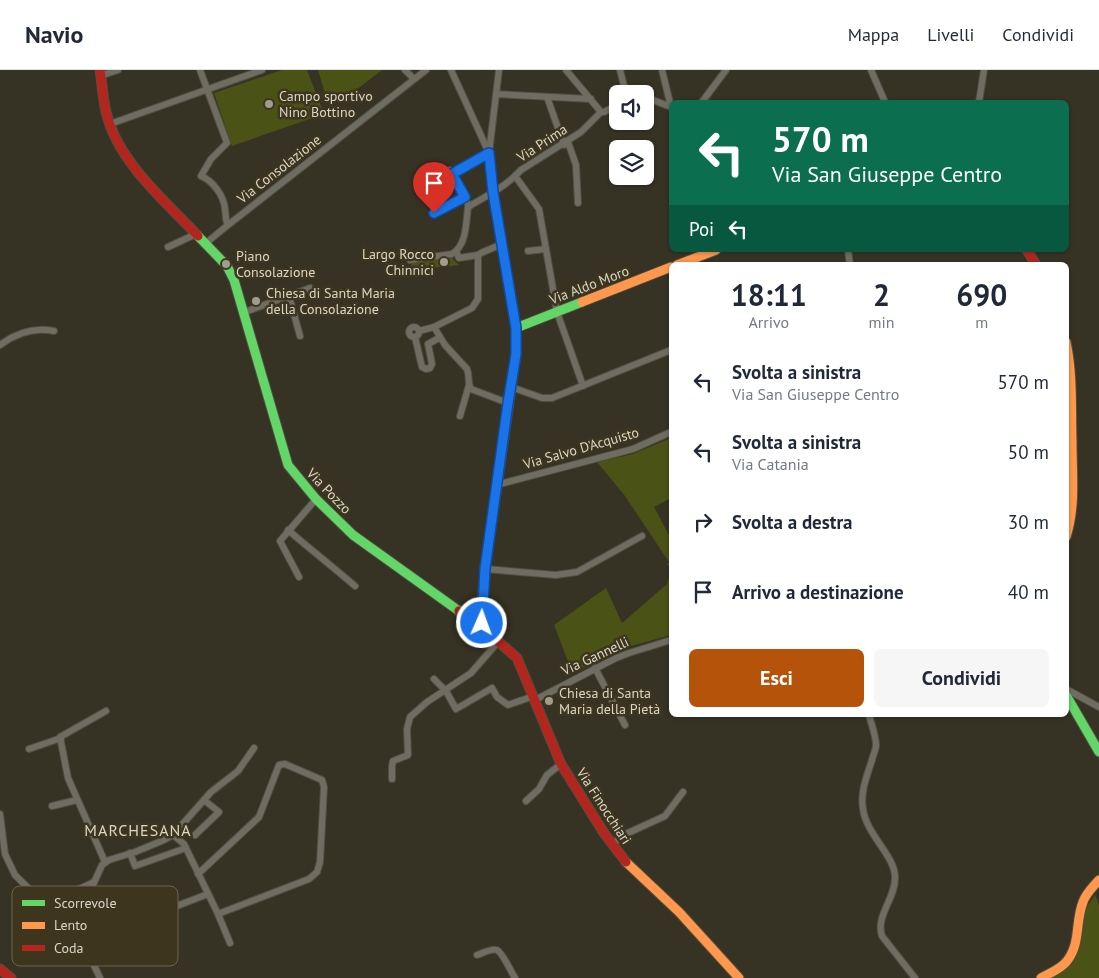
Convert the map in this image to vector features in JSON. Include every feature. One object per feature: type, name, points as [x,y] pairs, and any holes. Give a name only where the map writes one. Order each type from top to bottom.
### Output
[{"type":"street","points":[[100,73],[118,70]]},
{"type":"street","points":[[200,70],[207,89]]},
{"type":"street","points":[[110,124],[259,70]]},
{"type":"street","points":[[405,70],[414,80]]},
{"type":"street","name":"Via Consolazione","points":[[207,89],[226,143],[211,159],[201,176],[209,179],[218,190],[226,207],[226,222],[228,225],[426,70]]},
{"type":"street","points":[[451,70],[489,153]]},
{"type":"street","points":[[480,627],[485,569],[496,485],[516,354],[516,328],[493,192],[489,153],[499,70]]},
{"type":"street","points":[[566,70],[601,112],[609,110]]},
{"type":"street","points":[[620,70],[623,85]]},
{"type":"street","points":[[662,70],[669,100]]},
{"type":"street","points":[[704,100],[726,70]]},
{"type":"street","points":[[871,70],[884,100]]},
{"type":"street","points":[[979,100],[984,70]]},
{"type":"street","name":"Via Pozzo","points":[[100,73],[106,113],[116,140],[129,160],[227,266],[234,280],[275,427],[288,465],[316,499],[353,535],[440,596],[480,627]]},
{"type":"street","points":[[496,94],[591,99]]},
{"type":"street","points":[[546,97],[576,166],[578,203]]},
{"type":"street","points":[[654,100],[669,106]]},
{"type":"street","name":"Via Prima","points":[[469,206],[566,143],[588,126],[601,112]]},
{"type":"street","points":[[452,174],[489,153]]},
{"type":"street","points":[[410,260],[452,254],[462,243],[469,206],[449,170],[445,172],[445,177],[436,182]]},
{"type":"street","points":[[516,176],[539,209],[557,312],[583,386]]},
{"type":"street","points":[[434,213],[465,197]]},
{"type":"street","points":[[206,243],[228,225]]},
{"type":"street","points":[[168,247],[196,234]]},
{"type":"street","points":[[456,251],[459,258],[478,255],[480,252],[502,244]]},
{"type":"street","points":[[528,251],[546,249]]},
{"type":"street","points":[[697,262],[713,252]]},
{"type":"street","points":[[440,338],[428,344],[432,364],[430,368],[422,367],[417,334],[472,308],[478,299],[478,255]]},
{"type":"street","name":"Via Aldo Moro","points":[[516,328],[669,268]]},
{"type":"street","points":[[244,312],[310,288]]},
{"type":"street","points":[[289,296],[300,336]]},
{"type":"street","points":[[434,327],[440,338],[469,373],[469,385],[460,416]]},
{"type":"street","points":[[0,345],[12,336],[41,328],[54,331]]},
{"type":"street","points":[[511,387],[530,395],[548,398],[583,386],[669,351]]},
{"type":"street","points":[[1069,360],[1073,383],[1071,523],[1069,529]]},
{"type":"street","points":[[469,385],[471,389],[508,403]]},
{"type":"street","name":"Via Salvo D'Acquisto","points":[[496,485],[633,449],[669,433]]},
{"type":"street","points":[[299,577],[280,541],[316,499]]},
{"type":"street","points":[[288,530],[355,586]]},
{"type":"street","points":[[485,569],[556,575],[577,572],[642,536]]},
{"type":"street","points":[[460,612],[482,608]]},
{"type":"street","name":"Via Finocchiari","points":[[480,627],[517,658],[560,764],[612,844],[625,861],[652,884],[739,978]]},
{"type":"street","name":"Via Gannelli","points":[[446,691],[456,709],[492,688],[497,697],[508,705],[534,698],[629,652],[669,640]]},
{"type":"street","points":[[392,778],[393,761],[408,754],[407,729],[410,717],[427,702],[471,673],[498,642]]},
{"type":"street","points":[[595,668],[625,725]]},
{"type":"street","points":[[434,679],[446,691]]},
{"type":"street","points":[[1069,691],[1099,707]]},
{"type":"street","points":[[1069,700],[1099,752]]},
{"type":"street","points":[[29,749],[61,738],[106,711]]},
{"type":"street","points":[[869,717],[876,744],[864,787],[862,807],[869,829],[894,868],[896,877],[895,886],[880,922],[880,930],[882,936],[915,978]]},
{"type":"street","points":[[61,738],[68,778],[105,862]]},
{"type":"street","points":[[92,886],[105,862],[164,840],[173,834],[204,800],[238,771],[254,748]]},
{"type":"street","points":[[198,874],[259,817],[279,765],[285,764],[322,780],[324,787],[320,862],[314,876],[218,914]]},
{"type":"street","points":[[526,801],[539,789],[547,775],[560,764]]},
{"type":"street","points":[[612,844],[635,828],[666,816],[683,792]]},
{"type":"street","points":[[52,806],[77,800]]},
{"type":"street","points":[[196,834],[219,812],[204,800]]},
{"type":"street","points":[[0,814],[6,854],[16,875],[27,886]]},
{"type":"street","points":[[173,834],[184,844],[230,943]]},
{"type":"street","points":[[130,853],[135,866],[186,848]]},
{"type":"street","points":[[1041,978],[1067,961],[1072,953],[1076,944],[1082,902],[1086,894],[1099,880]]},
{"type":"street","points":[[85,886],[94,882]]},
{"type":"street","points":[[178,906],[208,894]]},
{"type":"street","points":[[477,954],[494,950],[498,951],[514,978]]},
{"type":"street","points":[[94,966],[100,978]]},
{"type":"street","points":[[726,966],[730,978]]},
{"type":"street","points":[[0,968],[11,978]]},
{"type":"green space","name":"Campo sportivo Nino Bottino","points":[[282,70],[307,70],[324,114],[232,146],[214,93]]},
{"type":"green space","points":[[318,70],[382,70],[339,103],[326,97]]},
{"type":"green space","points":[[452,258],[459,265],[412,270],[411,263]]},
{"type":"green space","points":[[669,439],[669,499],[654,507],[669,535],[669,562],[625,496],[597,462],[633,454]]},
{"type":"green space","points":[[669,576],[669,636],[620,649],[573,674],[554,625],[606,588],[622,623],[667,584]]},
{"type":"green space","points":[[1095,895],[1099,905],[1099,978],[1049,978],[1071,964],[1076,955],[1081,943],[1086,908]]},
{"type":"traffic: fast","points":[[198,236],[227,266],[234,280],[288,465],[316,499],[353,535],[459,611]]},
{"type":"traffic: fast","points":[[480,627],[485,569],[516,354],[516,328],[582,302]]},
{"type":"traffic: fast","points":[[1069,700],[1099,752]]},
{"type":"traffic: slow","points":[[685,262],[711,252]]},
{"type":"traffic: slow","points":[[582,302],[669,268]]},
{"type":"traffic: slow","points":[[1069,362],[1073,490],[1069,525]]},
{"type":"traffic: slow","points":[[626,862],[679,912],[739,978]]},
{"type":"traffic: slow","points":[[1041,978],[1055,971],[1067,961],[1076,940],[1083,902],[1099,880]]},
{"type":"traffic: jam","points":[[100,70],[106,112],[112,130],[131,164],[198,236]]},
{"type":"traffic: jam","points":[[1028,252],[1034,262]]},
{"type":"traffic: jam","points":[[459,611],[491,635],[517,658],[561,764],[604,833],[626,862]]},
{"type":"traffic: jam","points":[[0,969],[11,978]]},
{"type":"place","name":"Campo sportivo Nino Bottino","points":[[269,104]]},
{"type":"place","name":"Largo Rocco Chinnici","points":[[444,262]]},
{"type":"place","name":"Piano Consolazione","points":[[226,264]]},
{"type":"place","name":"Chiesa di Santa Maria della Consolazione","points":[[256,301]]},
{"type":"place","name":"Chiesa di Santa Maria della Pietà","points":[[549,701]]},
{"type":"district","name":"MARCHESANA","points":[[138,830]]},
{"type":"route","points":[[434,213],[465,197],[452,174],[489,153],[493,192],[516,328],[516,354],[496,482],[485,569],[482,623]]}]
